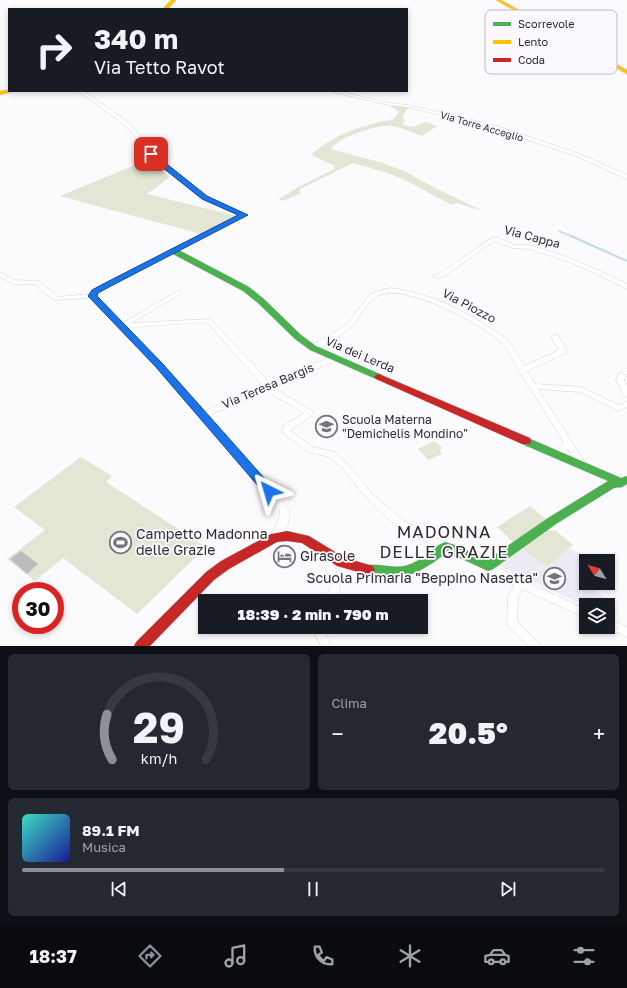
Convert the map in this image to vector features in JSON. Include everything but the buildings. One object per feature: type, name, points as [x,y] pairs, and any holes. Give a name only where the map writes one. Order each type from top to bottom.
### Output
[{"type":"street","points":[[166,8],[174,0]]},
{"type":"street","points":[[498,0],[516,10]]},
{"type":"street","points":[[617,66],[627,72]]},
{"type":"street","points":[[0,274],[13,282],[37,282],[57,299],[92,296],[95,292],[244,215],[204,197],[192,188],[147,151],[132,129],[81,92]]},
{"type":"street","name":"Via Torre Acceglio","points":[[336,92],[389,104],[408,106],[491,126],[578,156],[627,177]]},
{"type":"street","name":"Via Cappa","points":[[435,276],[441,276],[493,240],[512,246],[527,246],[539,250],[586,267],[627,287]]},
{"type":"street","name":"Via dei Lerda","points":[[174,251],[253,294],[272,310],[300,339],[313,348],[583,466]]},
{"type":"street","name":"Via Piozzo","points":[[313,348],[349,325],[377,293],[387,290],[398,290],[445,305],[490,331],[505,342],[583,466]]},
{"type":"street","points":[[121,326],[180,292]]},
{"type":"street","points":[[92,296],[158,364],[202,415],[228,442],[285,510],[283,524],[275,537]]},
{"type":"street","points":[[121,326],[209,320],[268,386],[276,393],[309,413],[305,418],[286,428],[286,431],[311,450],[332,454],[345,466],[370,497],[390,515],[403,525],[445,547],[454,549],[519,583],[579,611]]},
{"type":"street","points":[[523,370],[562,351],[555,337]]},
{"type":"street","name":"Via Teresa Bargis","points":[[202,415],[335,358]]},
{"type":"street","points":[[622,375],[620,380],[627,394]]},
{"type":"street","points":[[533,386],[581,390],[620,408],[627,404]]},
{"type":"street","points":[[554,453],[563,449],[569,444]]},
{"type":"street","points":[[583,466],[625,482]]},
{"type":"street","points":[[488,566],[552,521],[610,484],[625,482]]},
{"type":"street","points":[[141,646],[210,576],[225,565],[275,537],[303,537],[313,542],[330,556],[341,562],[361,568],[398,573],[419,567],[445,547]]},
{"type":"street","points":[[330,556],[327,561],[336,580],[336,588],[332,594]]},
{"type":"street","points":[[519,583],[513,598],[512,623],[535,646]]},
{"type":"street","points":[[615,627],[627,632]]},
{"type":"street","points":[[320,634],[326,646]]},
{"type":"shaded area","name":"Scuola Primaria \"Beppino Nasetta\"","points":[[522,548],[547,567],[570,548],[579,555],[579,573],[577,575],[579,577],[579,590],[595,590],[604,598],[579,598],[579,603],[500,566]]},
{"type":"green space","points":[[388,104],[409,107],[402,117],[405,121],[402,124],[405,126],[419,125],[425,122],[437,126],[422,136],[392,126],[368,129],[342,140],[335,144],[331,149],[383,163],[406,172],[483,211],[457,203],[452,205],[403,179],[353,163],[300,189],[300,194],[282,201],[279,199],[298,187],[334,169],[335,166],[312,155],[322,146],[351,131],[394,119],[399,112]]},
{"type":"green space","points":[[147,160],[170,177],[147,194],[237,216],[201,234],[60,196]]},
{"type":"green space","points":[[434,441],[442,447],[440,451],[442,454],[428,460],[418,449]]},
{"type":"green space","name":"Campetto Madonna delle Grazie","points":[[81,457],[112,476],[106,482],[206,547],[137,614],[63,558],[35,581],[7,559],[45,530],[14,507]]},
{"type":"green space","points":[[530,506],[547,520],[513,542],[497,527]]},
{"type":"green space","points":[[545,530],[556,531],[573,545],[547,567],[522,548]]},
{"type":"waterway","points":[[559,231],[573,237]]},
{"type":"waterway","points":[[571,236],[627,261]]},
{"type":"traffic: fast","points":[[174,251],[246,289],[261,301],[298,337],[313,348],[379,377]]},
{"type":"traffic: fast","points":[[526,441],[622,483]]},
{"type":"traffic: fast","points":[[369,570],[383,572],[403,572],[411,570],[426,562],[445,547],[454,549],[488,566],[552,521],[610,485],[627,480]]},
{"type":"traffic: slow","points":[[166,8],[174,0]]},
{"type":"traffic: slow","points":[[498,0],[516,10]]},
{"type":"traffic: slow","points":[[617,66],[627,72]]},
{"type":"traffic: slow","points":[[0,93],[8,92]]},
{"type":"traffic: jam","points":[[379,377],[526,441]]},
{"type":"traffic: jam","points":[[141,646],[210,576],[225,565],[275,537],[287,536],[305,539],[341,562],[369,570]]},
{"type":"place","name":"Scuola Materna \"Demichelis Mondino\"","points":[[326,427]]},
{"type":"place","name":"Campetto Madonna delle Grazie","points":[[121,542]]},
{"type":"place","name":"Girasole","points":[[284,556]]},
{"type":"place","name":"Scuola Primaria \"Beppino Nasetta\"","points":[[554,578]]},
{"type":"district","name":"MADONNA DELLE GRAZIE","points":[[444,542]]},
{"type":"route","points":[[151,154],[204,197],[244,215],[108,284],[95,292],[92,296],[158,364],[199,412],[228,442],[269,491]]}]
